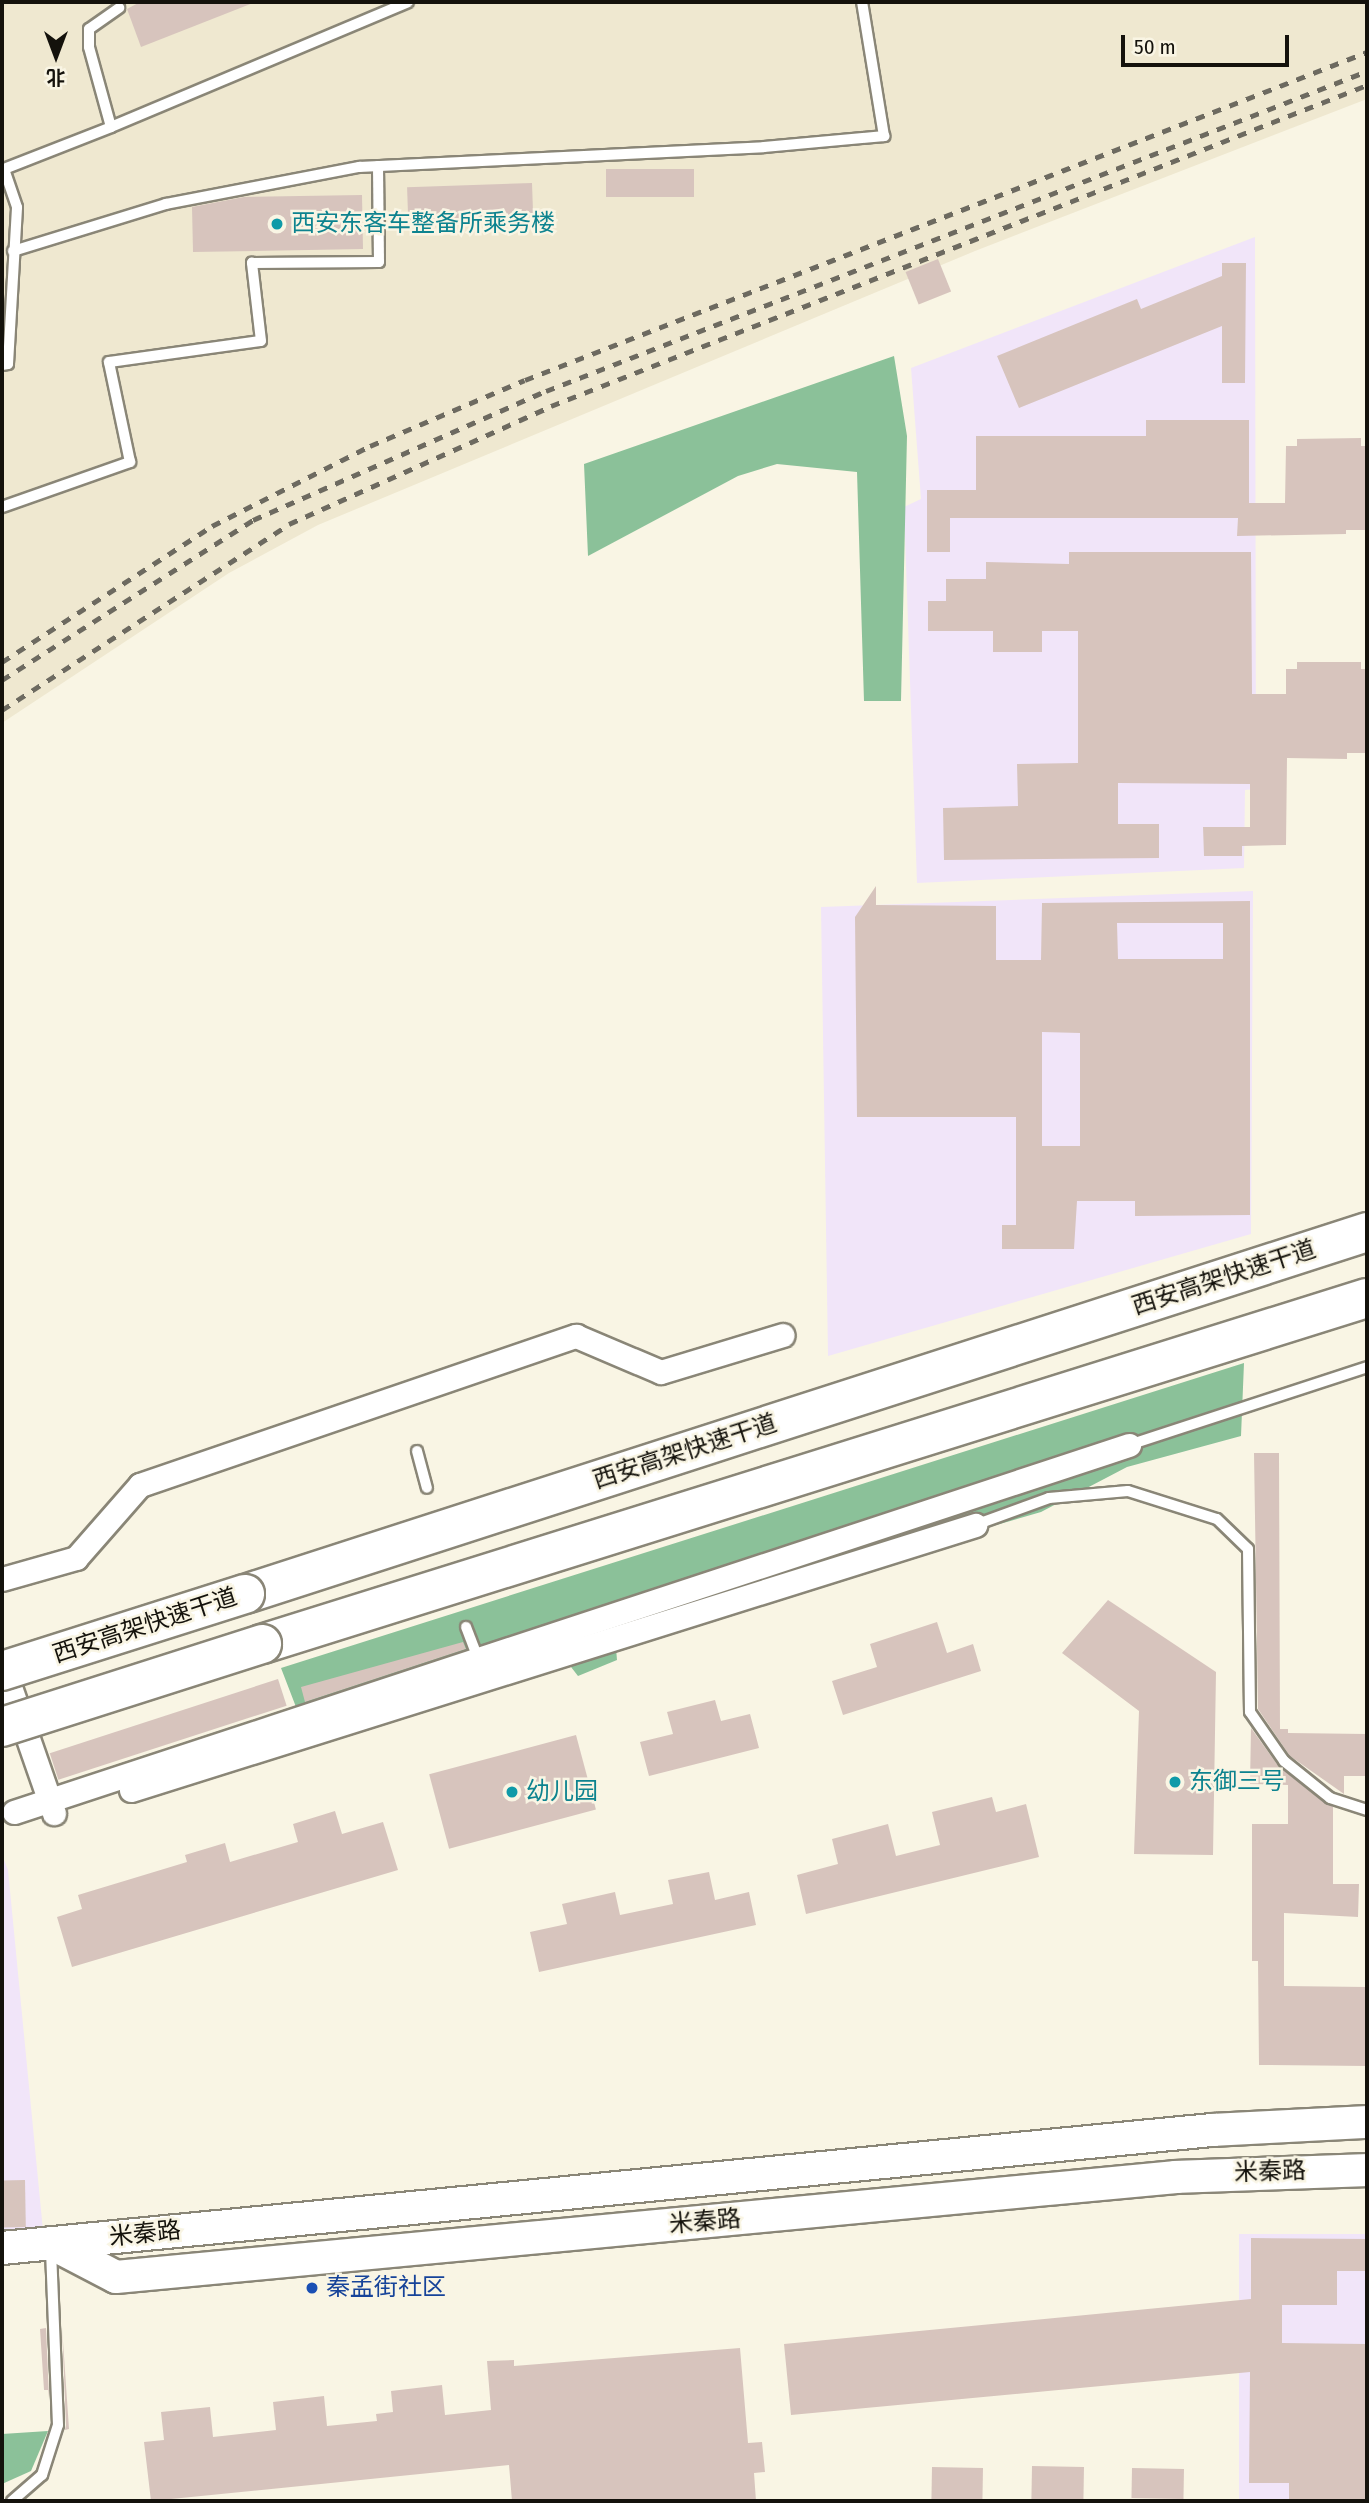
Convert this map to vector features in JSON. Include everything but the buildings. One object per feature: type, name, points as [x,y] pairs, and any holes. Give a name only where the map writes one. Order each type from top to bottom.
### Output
[{"type":"highway","name":"西安高架快速干道","points":[[2,1671],[1367,1232]]},
{"type":"highway","points":[[2,1727],[1367,1298]]},
{"type":"street","points":[[2,1579],[76,1558],[140,1485],[576,1336],[661,1372],[783,1335]]},
{"type":"street","points":[[16,1819],[478,1659],[1129,1445]]},
{"type":"street","points":[[51,1807],[975,1525]]},
{"type":"street","points":[[2,1664],[51,1807]]},
{"type":"street","name":"米秦路","points":[[2,2248],[1213,2130],[1367,2122]]},
{"type":"street","name":"米秦路","points":[[51,2243],[116,2277],[1176,2177],[1367,2170]]},
{"type":"street","points":[[290,2220],[292,2261]]},
{"type":"lane","points":[[2,365],[8,364],[17,207],[3,169],[111,127],[408,2]]},
{"type":"lane","points":[[13,251],[166,204],[378,166],[764,147],[884,136],[862,2]]},
{"type":"lane","points":[[111,127],[89,47],[89,29],[119,8]]},
{"type":"lane","points":[[2,507],[131,462],[109,362],[261,341],[252,263],[379,262],[378,166]]},
{"type":"lane","points":[[1129,1445],[1367,1367]]},
{"type":"lane","points":[[417,1451],[427,1488]]},
{"type":"lane","points":[[975,1525],[1049,1498],[1128,1491],[1217,1519],[1248,1549],[1250,1712],[1284,1761],[1330,1798],[1367,1810]]},
{"type":"lane","points":[[466,1627],[478,1659]]},
{"type":"lane","points":[[12,2501],[42,2474],[58,2425],[51,2243]]},
{"type":"shaded area","points":[[2,2],[1367,2],[1367,99],[975,251],[318,525],[229,573],[2,723]]},
{"type":"shaded area","points":[[1255,237],[1256,789],[1245,790],[1244,868],[917,883],[904,507],[921,499],[911,368]]},
{"type":"shaded area","points":[[1253,891],[1251,1234],[828,1356],[821,907]]},
{"type":"shaded area","points":[[2,1855],[8,1870],[44,2241],[2,2245]]},
{"type":"shaded area","points":[[1239,2234],[1367,2234],[1367,2501],[1239,2501]]},
{"type":"green space","points":[[894,356],[907,436],[901,701],[864,701],[857,472],[777,464],[738,476],[588,556],[584,464]]},
{"type":"green space","points":[[1244,1363],[1241,1436],[1127,1467],[1041,1512],[615,1636],[617,1660],[578,1676],[544,1632],[301,1720],[281,1668]]},
{"type":"green space","points":[[48,2431],[31,2471],[2,2484],[2,2434]]},
{"type":"railway","points":[[2,662],[212,526],[370,446],[525,380],[1367,52]]},
{"type":"railway","points":[[2,680],[253,520],[546,391],[1367,71]]},
{"type":"railway","points":[[2,710],[289,524],[551,406],[1367,85]]},
{"type":"place","name":"西安东客车整备所乘务楼","points":[[277,224]]},
{"type":"place","name":"东御三号","points":[[1175,1782]]},
{"type":"place","name":"幼儿园","points":[[512,1792]]},
{"type":"place","name":"秦孟街社区","points":[[312,2288]]}]
